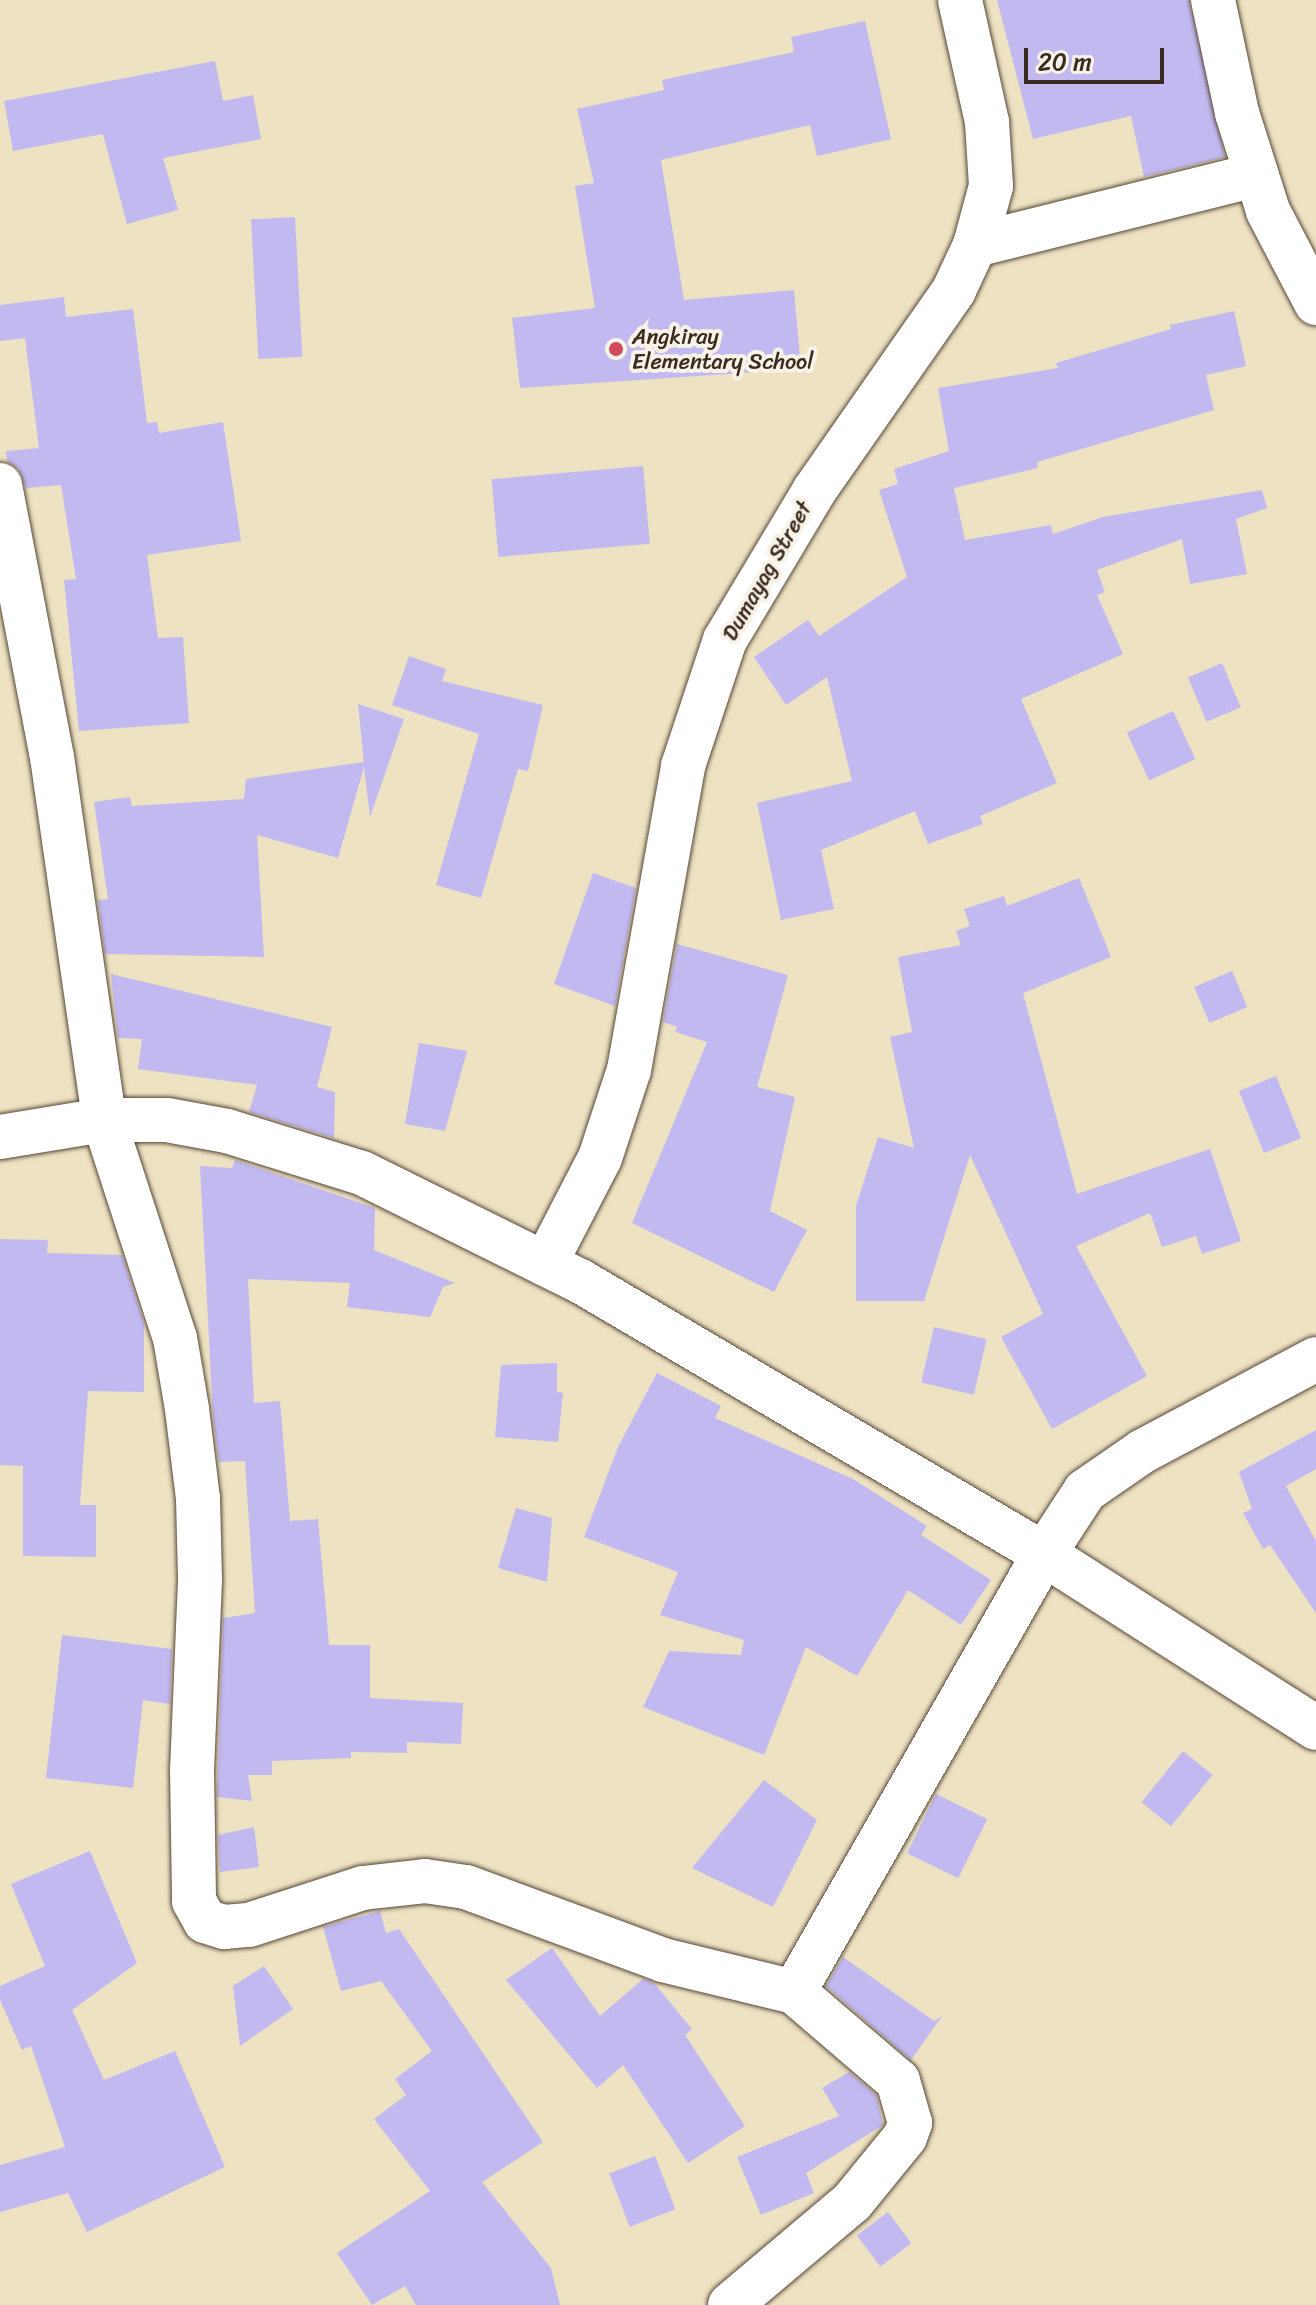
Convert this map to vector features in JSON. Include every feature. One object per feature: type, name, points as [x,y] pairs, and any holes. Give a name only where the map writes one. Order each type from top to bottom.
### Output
[{"type":"street","name":"Dumayag Street","points":[[545,1264],[600,1158],[629,1070],[683,766],[725,640],[814,491],[954,290],[975,245],[991,186],[988,134],[960,0]]},
{"type":"street","points":[[1213,0],[1256,175],[1268,211],[1316,303]]},
{"type":"street","points":[[975,245],[1256,175]]},
{"type":"street","points":[[0,485],[52,757],[104,1120],[175,1338],[197,1483],[200,1580],[192,1770],[194,1901],[205,1921],[224,1927],[249,1925],[363,1888],[425,1881],[506,1898],[663,1960],[794,1992],[898,2081],[910,2123],[899,2150],[852,2202],[730,2305]]},
{"type":"street","points":[[0,1137],[104,1120],[167,1120],[227,1131],[362,1173],[545,1264],[1044,1554],[1316,1728]]},
{"type":"street","points":[[794,1992],[1044,1554],[1085,1491],[1143,1451],[1316,1359]]},
{"type":"building","points":[[997,0],[1189,0],[1225,157],[1144,177],[1131,116],[1033,139]]},
{"type":"building","points":[[865,21],[891,139],[817,156],[810,125],[661,160],[684,300],[794,290],[801,369],[520,388],[512,318],[595,308],[575,186],[594,183],[577,109],[664,90],[662,80],[794,52],[791,37]]},
{"type":"building","points":[[215,61],[223,101],[253,95],[261,139],[163,158],[178,210],[127,224],[103,134],[13,151],[4,101]]},
{"type":"building","points":[[295,217],[302,357],[258,359],[251,219]]},
{"type":"building","points":[[64,297],[66,317],[133,309],[147,423],[157,422],[159,433],[223,422],[241,541],[147,555],[158,638],[183,637],[189,723],[79,731],[64,580],[76,579],[61,485],[26,488],[19,469],[7,461],[6,451],[39,448],[25,338],[0,341],[0,305]]},
{"type":"building","points":[[1234,311],[1246,366],[1206,375],[1214,410],[1037,462],[1038,468],[954,488],[965,540],[1051,525],[1053,534],[1103,517],[1262,490],[1267,508],[1236,519],[1247,574],[1190,584],[1182,539],[1097,570],[1105,592],[1097,595],[1123,654],[1021,699],[1057,783],[980,816],[983,824],[928,844],[915,811],[821,850],[834,909],[781,920],[757,803],[852,781],[827,677],[786,705],[754,657],[808,620],[819,636],[907,577],[879,490],[898,484],[894,469],[949,451],[938,388],[1058,368],[1056,363],[1171,329],[1170,325]]},
{"type":"building","points":[[643,466],[650,544],[498,557],[492,479]]},
{"type":"building","points":[[409,656],[446,669],[442,681],[543,705],[528,771],[518,769],[481,898],[436,885],[479,734],[392,705]]},
{"type":"building","points":[[1222,663],[1241,707],[1207,722],[1188,677]]},
{"type":"building","points":[[358,704],[404,719],[370,817],[364,767],[338,858],[257,835],[264,957],[105,954],[98,900],[108,899],[94,802],[130,797],[132,806],[244,799],[246,779],[364,762]]},
{"type":"building","points":[[1173,711],[1195,759],[1149,781],[1127,733]]},
{"type":"building","points":[[593,873],[636,888],[615,1006],[554,984]]},
{"type":"building","points":[[1079,878],[1111,957],[1023,993],[1077,1194],[1210,1149],[1241,1241],[1202,1254],[1196,1236],[1162,1247],[1150,1213],[1076,1246],[1147,1376],[1052,1429],[1001,1337],[1043,1314],[970,1155],[924,1301],[856,1301],[856,1206],[878,1137],[914,1148],[890,1037],[912,1032],[898,957],[961,945],[956,931],[970,926],[964,909],[1004,896],[1007,906]]},
{"type":"building","points":[[677,944],[788,975],[757,1087],[795,1097],[770,1211],[807,1230],[774,1292],[632,1223],[707,1042],[675,1032],[677,1027],[663,1022]]},
{"type":"building","points":[[1232,971],[1247,1007],[1209,1023],[1194,987]]},
{"type":"building","points":[[111,974],[332,1027],[317,1087],[335,1092],[334,1138],[249,1112],[257,1085],[138,1069],[142,1039],[118,1038]]},
{"type":"building","points":[[419,1043],[467,1051],[445,1131],[405,1124]]},
{"type":"building","points":[[1276,1076],[1301,1138],[1264,1153],[1239,1091]]},
{"type":"building","points":[[235,1160],[375,1208],[374,1250],[455,1283],[443,1287],[430,1317],[347,1307],[350,1283],[248,1279],[254,1403],[280,1401],[290,1521],[318,1519],[329,1645],[370,1645],[370,1698],[463,1703],[461,1744],[407,1742],[407,1753],[351,1752],[351,1758],[272,1761],[272,1775],[248,1775],[252,1801],[217,1797],[223,1618],[255,1613],[245,1461],[219,1462],[213,1417],[200,1166],[232,1168]]},
{"type":"building","points":[[0,1239],[48,1240],[47,1253],[122,1255],[144,1323],[144,1392],[88,1391],[80,1505],[96,1505],[96,1557],[23,1556],[23,1466],[0,1465]]},
{"type":"building","points":[[934,1327],[987,1339],[974,1395],[921,1383]]},
{"type":"building","points":[[557,1363],[557,1392],[563,1393],[558,1442],[495,1437],[501,1365]]},
{"type":"building","points":[[657,1373],[721,1406],[715,1418],[853,1479],[927,1526],[921,1535],[991,1580],[961,1625],[908,1590],[857,1676],[806,1647],[764,1755],[643,1707],[669,1651],[741,1655],[744,1640],[660,1615],[678,1572],[584,1537],[618,1447]]},
{"type":"building","points":[[1316,1430],[1316,1469],[1286,1486],[1316,1541],[1316,1613],[1270,1545],[1263,1549],[1243,1513],[1252,1509],[1239,1472]]},
{"type":"building","points":[[516,1508],[552,1518],[547,1582],[498,1568]]},
{"type":"building","points":[[62,1635],[172,1649],[170,1704],[143,1700],[133,1788],[46,1778]]},
{"type":"building","points":[[1183,1751],[1213,1775],[1171,1826],[1141,1802]]},
{"type":"building","points":[[764,1780],[817,1820],[773,1907],[692,1868]]},
{"type":"building","points":[[936,1794],[987,1819],[958,1878],[907,1853]]},
{"type":"building","points":[[254,1827],[259,1867],[220,1872],[218,1835]]},
{"type":"building","points":[[90,1851],[137,1963],[72,2010],[104,2080],[175,2051],[225,2167],[87,2232],[68,2193],[0,2212],[0,2165],[65,2147],[31,2046],[22,2050],[0,2000],[0,1986],[45,1966],[11,1884]]},
{"type":"building","points":[[380,1911],[386,1933],[399,1929],[543,2142],[482,2182],[551,2268],[560,2305],[416,2305],[405,2286],[372,2305],[337,2253],[430,2191],[374,2119],[406,2095],[395,2079],[432,2051],[381,1981],[341,1991],[323,1927]]},
{"type":"building","points":[[552,1948],[600,2016],[643,1979],[654,1983],[692,2029],[685,2035],[745,2126],[688,2163],[623,2065],[597,2088],[506,1980]]},
{"type":"building","points":[[843,1957],[934,2021],[942,2016],[911,2060],[826,1986]]},
{"type":"building","points":[[264,1966],[293,2009],[240,2046],[233,1986]]},
{"type":"building","points":[[849,2072],[876,2095],[883,2125],[806,2173],[814,2193],[761,2215],[737,2157],[839,2116],[822,2088]]},
{"type":"building","points":[[655,2156],[675,2209],[630,2227],[609,2174]]},
{"type":"building","points":[[888,2212],[911,2243],[880,2267],[857,2235]]},
{"type":"place","name":"Angkiray Elementary School","points":[[616,349]]}]
